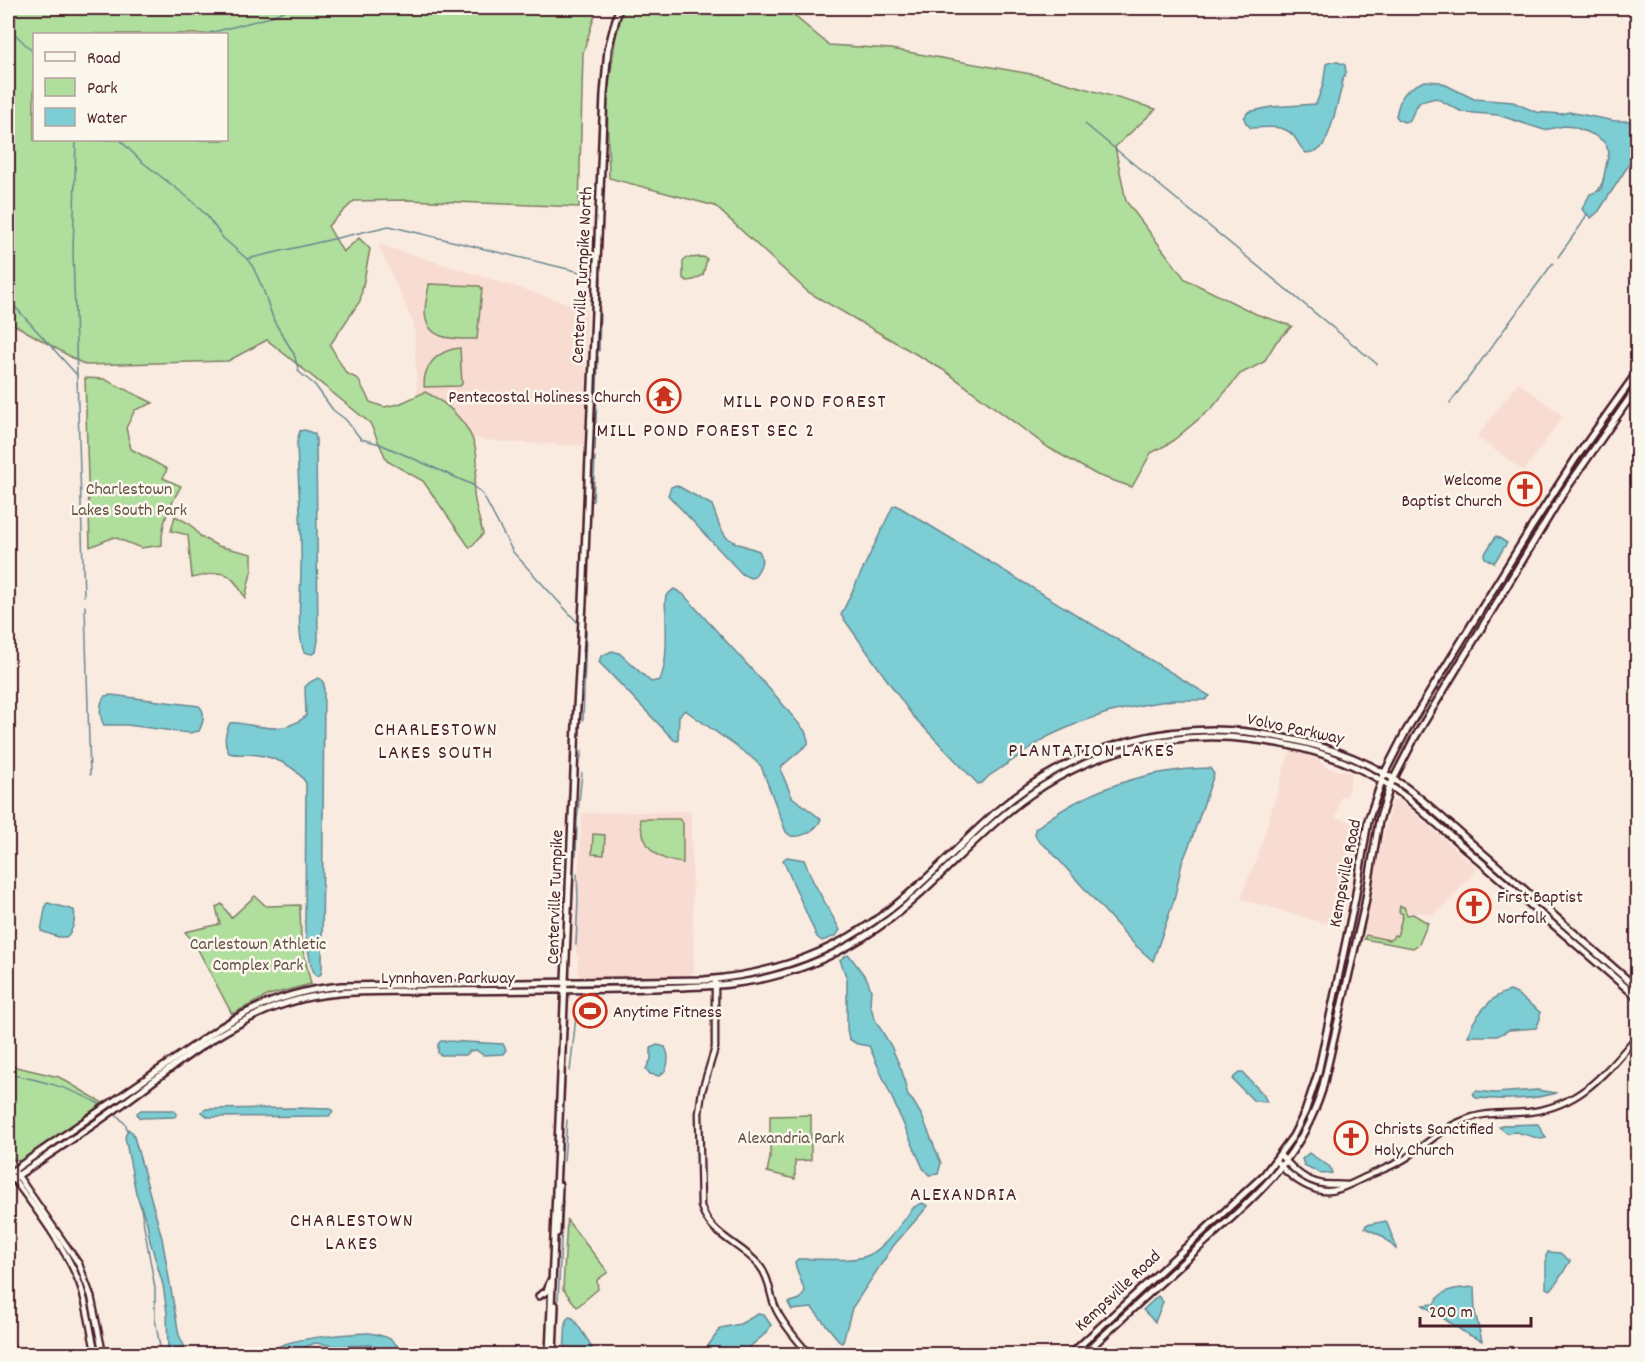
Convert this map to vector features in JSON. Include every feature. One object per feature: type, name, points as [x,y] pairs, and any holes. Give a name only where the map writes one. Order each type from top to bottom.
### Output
[{"type":"main road","name":"Centerville Turnpike North","points":[[583,616],[604,94],[608,49],[619,8]]},
{"type":"main road","name":"Kempsville Road","points":[[1071,1354],[1254,1185],[1276,1161],[1299,1124],[1314,1086],[1343,960],[1368,821],[1385,772],[1402,739],[1526,537],[1583,447],[1638,371]]},
{"type":"main road","name":"Kempsville Road","points":[[1084,1354],[1282,1168],[1307,1128],[1322,1090],[1363,910],[1377,832],[1390,786],[1414,739],[1562,495],[1638,386]]},
{"type":"main road","name":"Centerville Turnpike","points":[[551,1354],[552,1272],[576,725],[583,616]]},
{"type":"main road","name":"Volvo Parkway","points":[[914,889],[995,814],[1025,790],[1048,775],[1084,757],[1136,739],[1163,734],[1203,730],[1262,734],[1337,751],[1394,778],[1638,989]]},
{"type":"main road","name":"Volvo Parkway","points":[[919,894],[1000,817],[1048,782],[1087,762],[1138,745],[1172,739],[1205,736],[1260,740],[1332,757],[1382,780],[1417,807],[1638,998]]},
{"type":"main road","name":"Lynnhaven Parkway","points":[[10,1172],[221,1027],[246,1012],[277,999],[315,989],[341,986],[715,982],[764,972],[815,954],[851,936],[876,920],[914,889]]},
{"type":"main road","name":"Lynnhaven Parkway","points":[[13,1178],[226,1031],[255,1015],[287,1003],[320,995],[353,992],[565,992],[767,978],[824,958],[875,930],[919,894]]},
{"type":"main road","name":"Centerville Turnpike","points":[[551,1354],[559,1184],[557,1180]]},
{"type":"main road","points":[[539,1296],[547,1291],[552,1272]]},
{"type":"street","points":[[715,982],[715,1048],[702,1091],[699,1113],[701,1206],[714,1229],[755,1261],[764,1272],[777,1312],[808,1354]]},
{"type":"street","points":[[1276,1161],[1294,1179],[1313,1188],[1338,1190],[1407,1157],[1450,1126],[1467,1119],[1485,1114],[1544,1110],[1575,1098],[1599,1079],[1638,1035]]},
{"type":"street","points":[[1280,1155],[1308,1180],[1323,1184],[1347,1185]]},
{"type":"street","points":[[10,1172],[57,1240],[73,1268],[83,1294],[96,1354]]},
{"type":"street","points":[[13,1178],[80,1264],[91,1296],[103,1354]]},
{"type":"shaded area","points":[[378,244],[587,309],[585,446],[504,442],[463,437],[417,395],[414,325]]},
{"type":"shaded area","points":[[1518,382],[1563,416],[1524,471],[1477,437]]},
{"type":"shaded area","points":[[1292,750],[1317,759],[1325,767],[1352,773],[1347,796],[1341,797],[1336,818],[1362,826],[1341,928],[1241,899],[1256,862],[1287,759]]},
{"type":"shaded area","points":[[1399,799],[1477,869],[1441,910],[1438,909],[1433,915],[1417,912],[1415,915],[1408,915],[1404,907],[1400,906],[1398,910],[1403,914],[1397,936],[1394,935],[1389,940],[1364,935],[1378,857],[1392,802]]},
{"type":"shaded area","points":[[691,811],[694,971],[689,975],[586,979],[582,977],[578,973],[574,943],[582,813]]},
{"type":"green space","points":[[8,8],[597,8],[583,53],[579,207],[407,200],[354,201],[328,226],[343,252],[359,238],[370,249],[360,301],[330,345],[346,373],[358,379],[370,402],[384,407],[399,404],[425,392],[435,397],[453,411],[472,438],[476,449],[477,464],[474,493],[483,534],[470,548],[423,481],[387,461],[370,423],[267,340],[228,361],[85,365],[8,321]]},
{"type":"green space","points":[[622,8],[790,8],[791,13],[829,45],[891,49],[1042,76],[1156,109],[1115,147],[1126,201],[1185,279],[1256,314],[1292,326],[1276,342],[1264,362],[1240,374],[1212,408],[1170,443],[1151,453],[1132,487],[1097,475],[1049,448],[945,371],[808,292],[715,206],[609,178],[607,99],[618,20]]},
{"type":"green space","points":[[703,257],[707,259],[703,275],[694,280],[687,281],[683,278],[683,261],[686,258]]},
{"type":"green space","points":[[429,284],[480,286],[482,289],[477,339],[444,337],[431,329],[425,312]]},
{"type":"green space","points":[[460,348],[462,384],[460,386],[424,387],[426,372],[433,360],[445,352]]},
{"type":"green space","name":"Charlestown Lakes South Park","points":[[85,378],[104,379],[153,403],[135,410],[126,428],[131,449],[167,469],[163,478],[181,486],[165,521],[162,545],[141,548],[114,537],[90,547]]},
{"type":"green space","points":[[175,516],[190,524],[201,537],[218,546],[252,554],[252,569],[245,598],[234,581],[225,574],[192,578],[188,535],[171,531]]},
{"type":"green space","points":[[640,819],[679,819],[683,823],[683,863],[665,859],[652,851],[644,838]]},
{"type":"green space","points":[[593,834],[605,835],[604,855],[592,854]]},
{"type":"green space","name":"Carlestown Athletic Complex Park","points":[[255,896],[266,906],[300,905],[301,942],[311,984],[269,995],[232,1014],[194,942],[185,932],[220,924],[216,907],[222,904],[231,918]]},
{"type":"green space","points":[[1400,906],[1404,907],[1407,915],[1413,914],[1428,923],[1419,944],[1413,948],[1364,939],[1366,935],[1389,940],[1394,935],[1397,936],[1403,914],[1399,912]]},
{"type":"green space","points":[[8,1065],[59,1077],[103,1103],[21,1161],[12,1159],[8,1162]]},
{"type":"green space","name":"Alexandria Park","points":[[811,1115],[811,1160],[795,1161],[795,1179],[767,1172],[770,1158],[770,1116]]},
{"type":"green space","points":[[567,1220],[608,1272],[597,1280],[598,1289],[577,1307],[563,1289]]},
{"type":"water","points":[[1331,62],[1345,65],[1346,72],[1330,129],[1320,149],[1306,153],[1288,131],[1277,127],[1251,128],[1246,123],[1244,118],[1248,112],[1271,107],[1316,104],[1323,85],[1326,64]]},
{"type":"water","points":[[1425,81],[1440,82],[1474,99],[1513,102],[1536,112],[1561,114],[1569,112],[1615,121],[1632,121],[1637,125],[1637,152],[1599,211],[1591,218],[1582,209],[1590,194],[1601,190],[1609,152],[1604,142],[1574,127],[1564,126],[1544,130],[1498,115],[1462,112],[1436,98],[1420,102],[1410,120],[1404,122],[1399,120],[1396,116],[1404,94]]},
{"type":"water","points":[[305,430],[315,434],[316,439],[318,640],[316,652],[312,654],[304,652],[300,623],[301,536],[297,441],[300,431]]},
{"type":"water","points":[[676,485],[712,505],[726,537],[759,551],[762,561],[754,577],[750,578],[742,574],[668,495],[671,487]]},
{"type":"water","points":[[896,505],[1210,696],[1205,700],[1173,700],[1142,705],[1078,723],[1049,736],[978,784],[912,715],[841,615],[893,506]]},
{"type":"water","points":[[1496,536],[1507,543],[1494,563],[1484,555]]},
{"type":"water","points":[[674,589],[683,594],[805,731],[808,744],[782,766],[781,771],[792,797],[821,819],[809,832],[800,836],[791,836],[786,832],[761,766],[751,757],[685,710],[679,716],[678,741],[674,740],[599,662],[601,656],[612,651],[619,653],[651,682],[660,680],[666,648],[665,599]]},
{"type":"water","points":[[318,678],[324,684],[322,967],[321,974],[318,976],[315,975],[311,965],[305,932],[306,783],[301,776],[281,762],[256,755],[229,753],[225,741],[230,723],[279,728],[299,721],[306,716],[305,687]]},
{"type":"water","points":[[105,696],[199,706],[203,714],[202,725],[199,731],[189,733],[127,725],[104,725],[101,706]]},
{"type":"water","points":[[1210,768],[1214,774],[1182,863],[1174,900],[1153,961],[1134,944],[1049,849],[1039,841],[1035,829],[1074,803],[1117,784],[1163,772]]},
{"type":"water","points":[[787,857],[804,860],[840,930],[836,936],[822,941],[817,937],[783,860]]},
{"type":"water","points":[[48,903],[74,910],[73,925],[66,937],[58,937],[41,931]]},
{"type":"water","points":[[849,955],[867,979],[871,990],[870,1003],[874,1018],[891,1046],[902,1071],[908,1096],[922,1116],[941,1163],[938,1174],[929,1175],[923,1168],[869,1046],[857,1044],[849,1039],[847,979],[840,960]]},
{"type":"water","points":[[1510,991],[1540,1012],[1536,1028],[1509,1030],[1497,1036],[1468,1036],[1484,1008],[1496,997]]},
{"type":"water","points":[[441,1041],[503,1044],[506,1050],[503,1054],[483,1055],[476,1050],[466,1055],[438,1053],[438,1044]]},
{"type":"water","points":[[657,1045],[665,1047],[668,1059],[665,1071],[659,1076],[650,1074],[646,1069],[651,1059],[651,1048]]},
{"type":"water","points":[[1239,1073],[1243,1073],[1263,1094],[1267,1102],[1254,1101],[1233,1080]]},
{"type":"water","points":[[1537,1090],[1557,1093],[1506,1099],[1476,1098],[1473,1094],[1476,1091],[1495,1093]]},
{"type":"water","points":[[206,1109],[331,1109],[333,1112],[329,1116],[208,1117],[202,1112]]},
{"type":"water","points":[[141,1110],[174,1110],[177,1115],[140,1118],[137,1113]]},
{"type":"water","points":[[1538,1124],[1546,1138],[1541,1139],[1516,1132],[1507,1133],[1499,1127],[1501,1125]]},
{"type":"water","points":[[128,1129],[133,1133],[162,1238],[179,1335],[188,1354],[168,1354],[167,1313],[163,1285],[147,1223],[136,1193],[125,1137]]},
{"type":"water","points":[[1309,1153],[1330,1167],[1332,1173],[1322,1174],[1304,1165],[1302,1159]]},
{"type":"water","points":[[922,1203],[928,1206],[894,1245],[852,1308],[843,1342],[841,1343],[812,1308],[792,1310],[788,1303],[800,1299],[805,1292],[796,1267],[795,1262],[798,1259],[844,1260],[869,1255],[887,1240],[914,1207]]},
{"type":"water","points":[[1386,1221],[1396,1249],[1382,1236],[1365,1228],[1366,1225]]},
{"type":"water","points":[[1548,1252],[1560,1253],[1570,1261],[1550,1290],[1546,1288]]},
{"type":"water","points":[[1474,1287],[1475,1312],[1482,1341],[1467,1334],[1423,1305],[1434,1304],[1441,1294],[1451,1290]]},
{"type":"water","points":[[1158,1296],[1163,1302],[1155,1322],[1143,1310]]},
{"type":"water","points":[[758,1314],[764,1315],[771,1325],[765,1334],[741,1354],[700,1354],[721,1328],[740,1324]]},
{"type":"water","points":[[569,1317],[573,1318],[594,1354],[564,1354],[566,1320]]},
{"type":"water","points":[[369,1333],[389,1339],[396,1344],[402,1354],[382,1354],[371,1345],[335,1346],[315,1343],[288,1354],[268,1354],[275,1348],[300,1340]]},
{"type":"waterway","points":[[210,33],[267,18],[291,8]]},
{"type":"waterway","points":[[8,27],[33,52]]},
{"type":"waterway","points":[[1085,124],[1377,364]]},
{"type":"waterway","points":[[76,141],[73,252],[84,596]]},
{"type":"waterway","points":[[121,141],[141,161],[190,199],[207,216],[223,238],[247,259],[263,289],[274,321],[294,354],[299,372],[315,385],[333,410],[345,419],[361,439],[380,444],[473,485],[483,495],[513,552],[579,624]]},
{"type":"waterway","points":[[1598,191],[1604,179]]},
{"type":"waterway","points":[[1558,257],[1587,214]]},
{"type":"waterway","points":[[247,259],[389,226],[593,275]]},
{"type":"waterway","points":[[1450,403],[1553,263]]},
{"type":"waterway","points":[[599,277],[601,277],[600,305]]},
{"type":"waterway","points":[[8,299],[77,375]]},
{"type":"waterway","points":[[599,351],[600,311]]},
{"type":"waterway","points":[[595,451],[598,357]]},
{"type":"waterway","points":[[593,501],[595,457]]},
{"type":"waterway","points":[[85,606],[90,775]]},
{"type":"waterway","points":[[583,720],[585,630]]},
{"type":"waterway","points":[[580,761],[582,751]]},
{"type":"waterway","points":[[576,855],[582,773]]},
{"type":"waterway","points":[[576,945],[577,874]]},
{"type":"waterway","points":[[570,1071],[576,1017]]},
{"type":"waterway","points":[[8,1074],[56,1085],[101,1105]]},
{"type":"waterway","points":[[117,1115],[126,1125],[127,1130]]},
{"type":"waterway","points":[[564,1161],[567,1120]]},
{"type":"waterway","points":[[557,1322],[563,1201]]},
{"type":"waterway","points":[[140,1203],[155,1288],[155,1319],[160,1347]]},
{"type":"place","name":"Pentecostal Holiness Church","points":[[664,396]]},
{"type":"place","name":"Welcome Baptist Church","points":[[1525,489]]},
{"type":"place","name":"First Baptist Norfolk","points":[[1474,906]]},
{"type":"place","name":"Anytime Fitness","points":[[590,1011]]},
{"type":"place","name":"Christs Sanctified Holy Church","points":[[1351,1138]]},
{"type":"district","name":"MILL POND FOREST","points":[[805,400]]},
{"type":"district","name":"MILL POND FOREST SEC 2","points":[[706,429]]},
{"type":"district","name":"CHARLESTOWN LAKES SOUTH","points":[[436,740]]},
{"type":"district","name":"PLANTATION LAKES","points":[[1092,749]]},
{"type":"district","name":"ALEXANDRIA","points":[[964,1193]]},
{"type":"district","name":"CHARLESTOWN LAKES","points":[[352,1230]]}]
